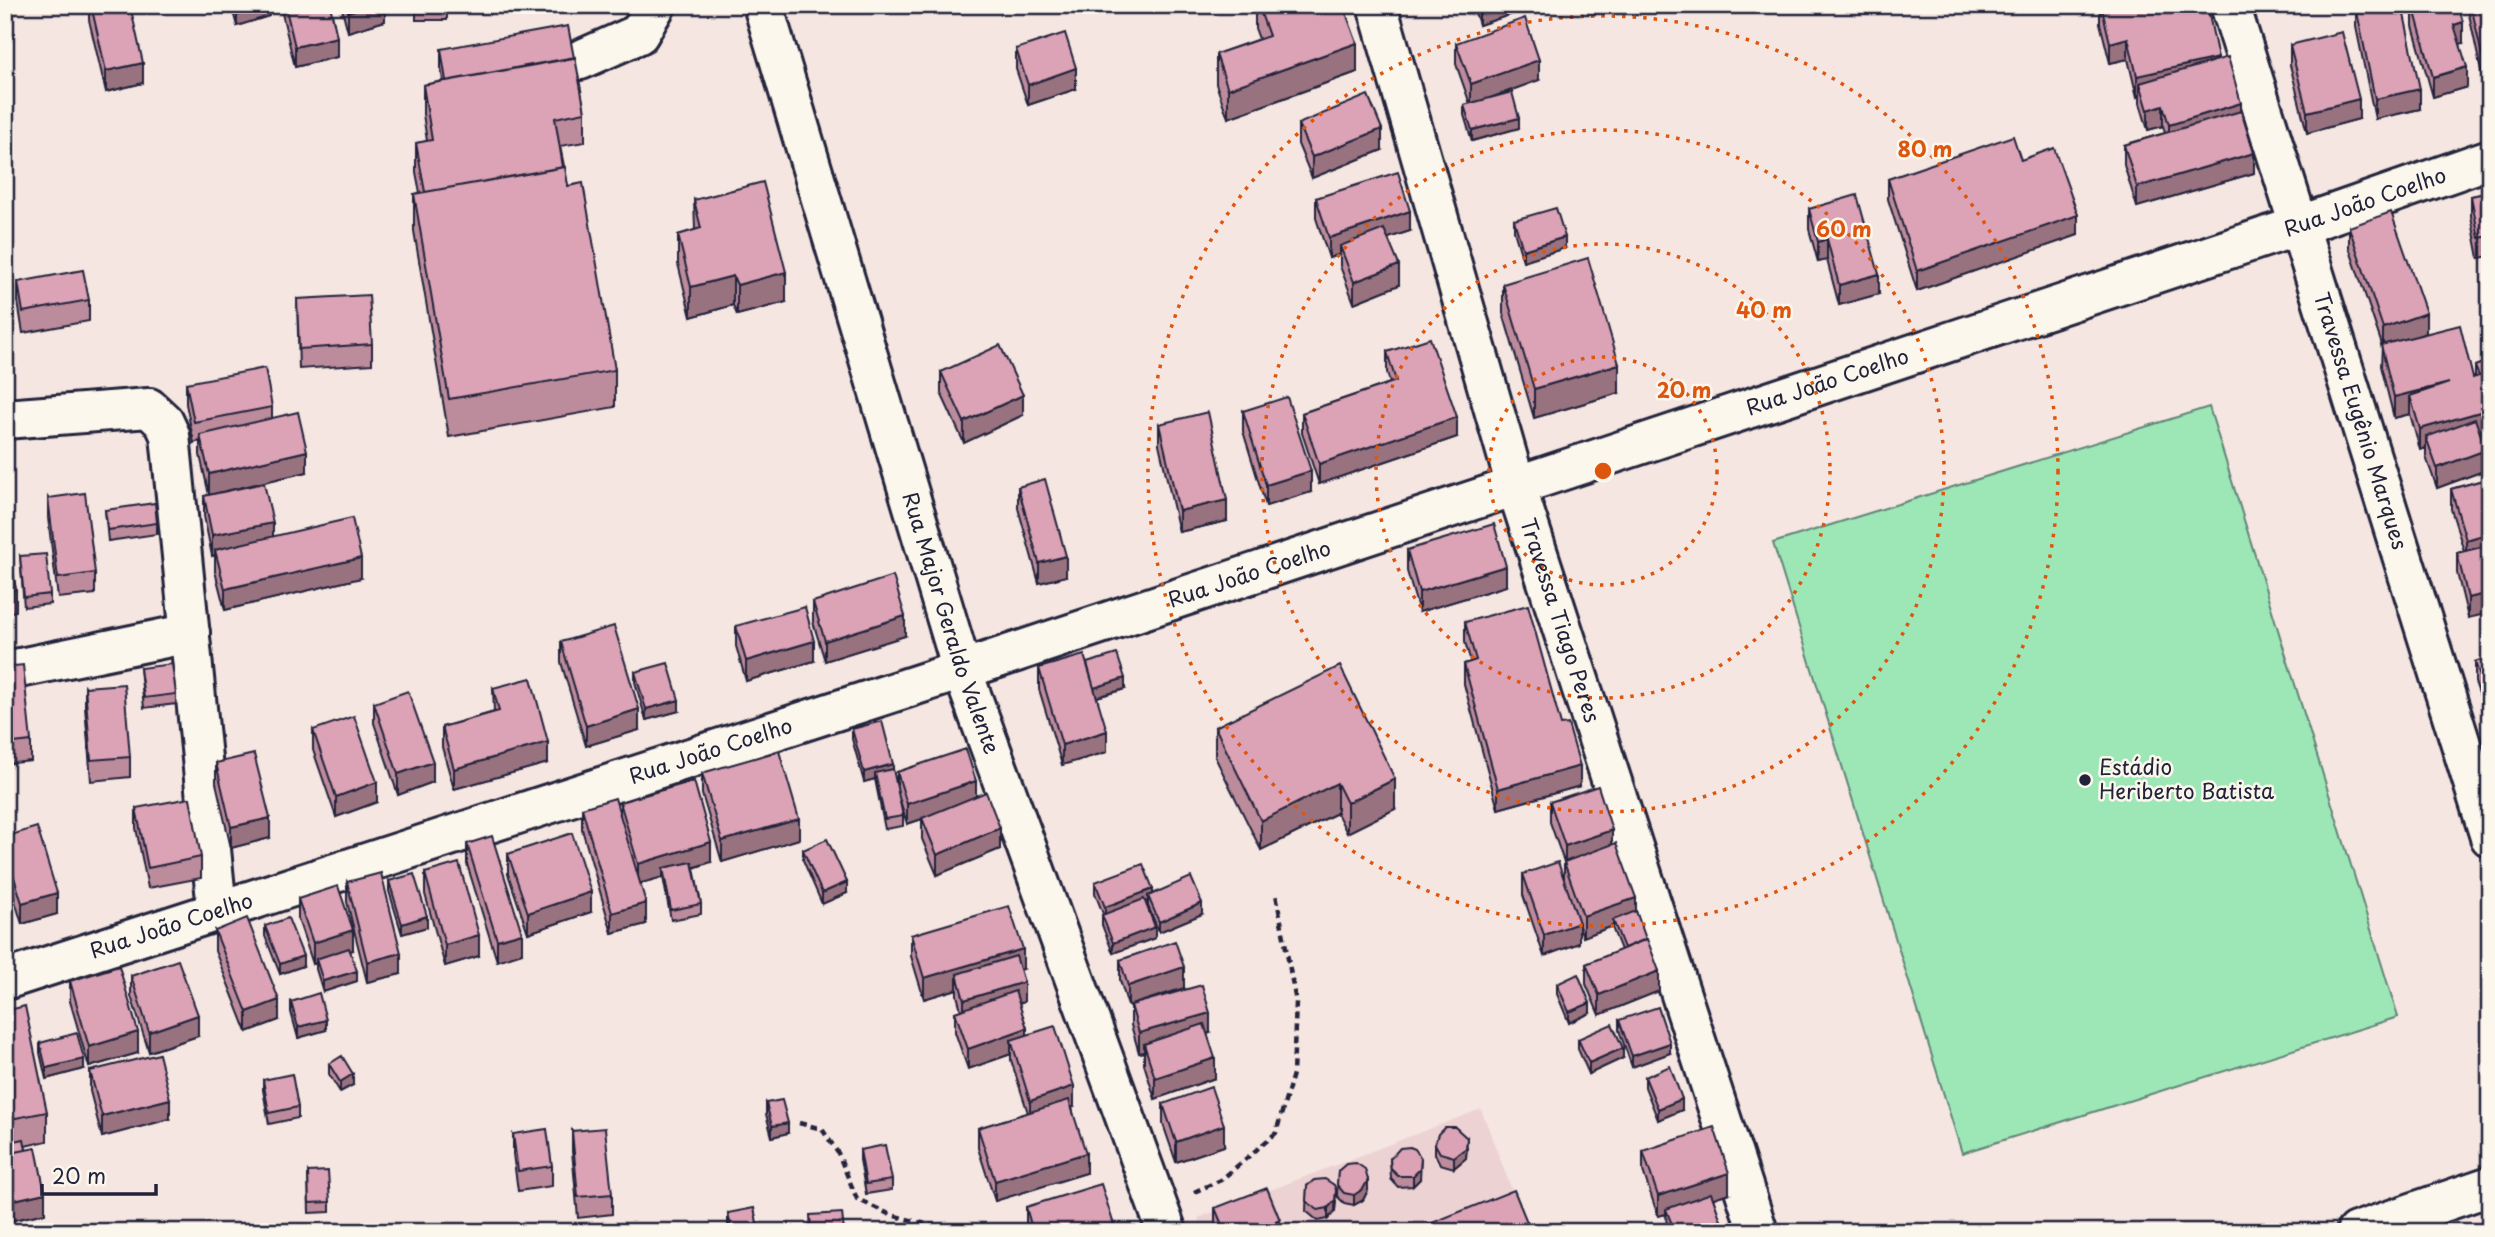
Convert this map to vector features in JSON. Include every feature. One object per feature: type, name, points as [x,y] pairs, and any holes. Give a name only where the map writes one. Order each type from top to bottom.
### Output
[{"type":"street","points":[[580,60],[639,34],[656,5]]},
{"type":"street","name":"Rua Major Geraldo Valente","points":[[763,5],[962,670],[1162,1220]]},
{"type":"street","name":"Travessa Tiago Peres","points":[[1377,5],[1516,486],[1758,1232]]},
{"type":"street","name":"Travessa Eugênio Marques","points":[[2230,5],[2490,837]]},
{"type":"street","name":"Rua João Coelho","points":[[5,980],[962,670],[2298,226],[2490,159]]},
{"type":"street","points":[[5,419],[149,408],[164,422],[171,446],[217,910]]},
{"type":"street","points":[[5,670],[190,633]]},
{"type":"street","points":[[2356,1232],[2490,1186]]},
{"type":"path","points":[[1162,1220],[1222,1180],[1276,1133],[1293,1074],[1296,1002],[1276,894]]},
{"type":"path","points":[[799,1123],[822,1129],[838,1153],[857,1199],[891,1215],[934,1226],[940,1232]]},
{"type":"shaded area","points":[[1481,1109],[1528,1232],[1204,1232],[1198,1218]]},
{"type":"green space","name":"Estádio Heriberto Batista","points":[[2209,407],[2398,1017],[1962,1153],[1773,543]]},
{"type":"building","points":[[91,5],[130,5],[143,63],[106,71]]},
{"type":"building","points":[[234,5],[269,5],[237,15]]},
{"type":"building","points":[[285,5],[330,5],[337,37],[295,47]]},
{"type":"building","points":[[347,5],[369,5],[348,12]]},
{"type":"building","points":[[416,5],[447,5],[447,9],[416,10]]},
{"type":"building","points":[[1258,5],[1343,5],[1357,43],[1228,89],[1216,54],[1269,36]]},
{"type":"building","points":[[2101,5],[2207,5],[2218,58],[2137,76],[2128,38],[2110,43]]},
{"type":"building","points":[[2402,5],[2420,89],[2375,99],[2356,7]]},
{"type":"building","points":[[2413,5],[2458,5],[2463,22],[2454,25],[2467,67],[2433,77]]},
{"type":"building","points":[[2471,5],[2490,5],[2490,59],[2483,60]]},
{"type":"building","points":[[1525,18],[1539,60],[1471,84],[1456,43]]},
{"type":"building","points":[[568,26],[574,58],[446,81],[441,49]]},
{"type":"building","points":[[2342,32],[2359,99],[2307,112],[2290,45]]},
{"type":"building","points":[[1065,33],[1076,68],[1028,85],[1016,49]]},
{"type":"building","points":[[575,57],[585,112],[555,118],[563,167],[425,192],[416,143],[432,140],[423,85]]},
{"type":"building","points":[[2228,57],[2241,103],[2169,125],[2163,105],[2148,110],[2140,83]]},
{"type":"building","points":[[1512,92],[1519,118],[1472,130],[1464,105]]},
{"type":"building","points":[[1368,95],[1382,129],[1312,157],[1298,124]]},
{"type":"building","points":[[2241,111],[2254,153],[2137,187],[2124,145]]},
{"type":"building","points":[[2013,136],[2021,160],[2054,148],[2078,215],[1917,271],[1888,179]]},
{"type":"building","points":[[565,167],[568,186],[583,183],[615,370],[449,399],[414,194]]},
{"type":"building","points":[[1398,172],[1410,211],[1329,238],[1316,198]]},
{"type":"building","points":[[763,182],[786,272],[737,285],[733,276],[691,287],[678,235],[701,228],[694,200]]},
{"type":"building","points":[[2490,192],[2490,236],[2479,238],[2471,196]]},
{"type":"building","points":[[1857,195],[1879,274],[1839,285],[1827,239],[1818,242],[1809,209]]},
{"type":"building","points":[[1556,208],[1565,237],[1523,250],[1514,220]]},
{"type":"building","points":[[2391,212],[2426,313],[2383,328],[2349,227]]},
{"type":"building","points":[[1384,229],[1399,265],[1354,282],[1340,246]]},
{"type":"building","points":[[1588,258],[1619,364],[1534,389],[1503,284]]},
{"type":"building","points":[[83,270],[89,300],[23,312],[18,282]]},
{"type":"building","points":[[369,295],[372,344],[299,349],[297,299]]},
{"type":"building","points":[[2460,325],[2473,378],[2482,375],[2490,409],[2420,429],[2410,396],[2449,383],[2394,397],[2381,345]]},
{"type":"building","points":[[1430,338],[1457,417],[1319,464],[1302,413],[1396,381],[1387,352]]},
{"type":"building","points":[[1000,345],[1023,395],[964,422],[941,372]]},
{"type":"building","points":[[2490,360],[2490,401],[2482,375],[2479,376],[2475,366]]},
{"type":"building","points":[[265,368],[272,407],[194,422],[186,383]]},
{"type":"building","points":[[1287,397],[1311,471],[1266,485],[1243,411]]},
{"type":"building","points":[[298,412],[307,451],[209,474],[200,435]]},
{"type":"building","points":[[1208,412],[1227,500],[1179,511],[1159,424]]},
{"type":"building","points":[[2475,419],[2486,450],[2437,468],[2426,437]]},
{"type":"building","points":[[2490,478],[2490,533],[2466,540],[2451,489]]},
{"type":"building","points":[[1045,479],[1066,556],[1039,563],[1018,487]]},
{"type":"building","points":[[264,483],[273,523],[212,535],[204,496]]},
{"type":"building","points":[[85,493],[95,573],[58,578],[48,498]]},
{"type":"building","points":[[155,503],[157,523],[108,530],[105,510]]},
{"type":"building","points":[[352,518],[361,558],[225,589],[215,550]]},
{"type":"building","points":[[1494,524],[1506,566],[1419,592],[1407,550]]},
{"type":"building","points":[[5,528],[16,590],[5,592]]},
{"type":"building","points":[[2490,545],[2490,593],[2468,598],[2457,553]]},
{"type":"building","points":[[46,554],[50,594],[24,597],[20,556]]},
{"type":"building","points":[[893,576],[905,616],[825,641],[813,602]]},
{"type":"building","points":[[1528,605],[1561,725],[1568,724],[1580,766],[1498,789],[1464,664],[1476,660],[1465,622]]},
{"type":"building","points":[[805,607],[814,641],[746,661],[736,626]]},
{"type":"building","points":[[614,626],[639,709],[586,726],[561,642]]},
{"type":"building","points":[[1117,654],[1125,678],[1094,688],[1087,663]]},
{"type":"building","points":[[1084,655],[1107,731],[1062,745],[1039,668]]},
{"type":"building","points":[[2490,657],[2490,705],[2475,662]]},
{"type":"building","points":[[668,663],[679,700],[646,709],[635,672]]},
{"type":"building","points":[[172,664],[176,694],[144,698],[140,668]]},
{"type":"building","points":[[23,665],[31,741],[5,744],[5,667]]},
{"type":"building","points":[[1340,666],[1395,779],[1347,803],[1337,783],[1261,821],[1215,727]]},
{"type":"building","points":[[531,678],[548,742],[454,769],[442,727],[499,711],[493,688]]},
{"type":"building","points":[[124,684],[130,757],[91,760],[85,687]]},
{"type":"building","points":[[408,691],[433,762],[398,774],[374,703]]},
{"type":"building","points":[[354,716],[377,782],[336,797],[313,730]]},
{"type":"building","points":[[882,721],[893,764],[864,772],[852,729]]},
{"type":"building","points":[[966,749],[976,781],[907,804],[897,772]]},
{"type":"building","points":[[779,751],[799,819],[722,841],[702,773]]},
{"type":"building","points":[[254,754],[270,818],[231,827],[216,763]]},
{"type":"building","points":[[893,769],[903,816],[885,819],[875,773]]},
{"type":"building","points":[[694,781],[711,842],[638,864],[620,802]]},
{"type":"building","points":[[1598,786],[1612,830],[1565,846],[1550,802]]},
{"type":"building","points":[[986,792],[1000,828],[937,855],[922,818]]},
{"type":"building","points":[[190,798],[201,857],[148,868],[136,808]]},
{"type":"building","points":[[615,798],[646,903],[612,913],[582,808]]},
{"type":"building","points":[[37,827],[57,893],[22,903],[5,848],[5,837]]},
{"type":"building","points":[[572,833],[591,892],[528,913],[508,854]]},
{"type":"building","points":[[492,836],[522,933],[497,940],[467,844]]},
{"type":"building","points":[[827,839],[847,882],[822,893],[803,850]]},
{"type":"building","points":[[1616,843],[1636,898],[1583,916],[1564,862]]},
{"type":"building","points":[[692,862],[701,904],[671,910],[663,868]]},
{"type":"building","points":[[1558,862],[1579,923],[1544,935],[1523,874]]},
{"type":"building","points":[[459,863],[479,935],[445,945],[425,873]]},
{"type":"building","points":[[1143,864],[1153,889],[1105,907],[1095,882]]},
{"type":"building","points":[[381,873],[401,953],[367,962],[347,882]]},
{"type":"building","points":[[414,874],[427,916],[402,924],[389,881]]},
{"type":"building","points":[[1191,877],[1202,903],[1159,922],[1148,896]]},
{"type":"building","points":[[338,886],[353,930],[313,943],[298,899]]},
{"type":"building","points":[[1144,899],[1155,927],[1113,943],[1102,915]]},
{"type":"building","points":[[1009,906],[1023,949],[924,978],[911,935]]},
{"type":"building","points":[[1636,911],[1646,939],[1624,948],[1613,920]]},
{"type":"building","points":[[247,918],[279,1000],[247,1012],[215,931]]},
{"type":"building","points":[[288,918],[303,956],[280,964],[265,926]]},
{"type":"building","points":[[1647,939],[1659,971],[1599,995],[1586,964]]},
{"type":"building","points":[[1175,941],[1184,967],[1128,986],[1120,960]]},
{"type":"building","points":[[349,948],[357,971],[323,981],[316,959]]},
{"type":"building","points":[[1016,956],[1024,982],[964,1000],[957,974]]},
{"type":"building","points":[[178,960],[198,1015],[149,1032],[131,976]]},
{"type":"building","points":[[119,966],[138,1032],[89,1047],[70,981]]},
{"type":"building","points":[[1578,974],[1590,1003],[1569,1012],[1557,984]]},
{"type":"building","points":[[1202,985],[1210,1013],[1139,1033],[1131,1005]]},
{"type":"building","points":[[1015,991],[1027,1028],[968,1049],[955,1012]]},
{"type":"building","points":[[319,993],[326,1020],[298,1027],[291,1002]]},
{"type":"building","points":[[25,1006],[47,1112],[5,1120],[5,1011]]},
{"type":"building","points":[[1658,1007],[1670,1043],[1632,1056],[1619,1020]]},
{"type":"building","points":[[1204,1024],[1215,1058],[1155,1078],[1144,1044]]},
{"type":"building","points":[[1612,1024],[1623,1048],[1589,1063],[1578,1039]]},
{"type":"building","points":[[1055,1026],[1074,1086],[1030,1101],[1011,1040]]},
{"type":"building","points":[[77,1033],[84,1059],[46,1068],[40,1043]]},
{"type":"building","points":[[159,1054],[170,1099],[102,1116],[90,1071]]},
{"type":"building","points":[[342,1056],[353,1074],[340,1082],[329,1064]]},
{"type":"building","points":[[1670,1066],[1682,1099],[1658,1109],[1645,1077]]},
{"type":"building","points":[[292,1074],[298,1107],[269,1113],[263,1080]]},
{"type":"building","points":[[1211,1087],[1224,1125],[1176,1142],[1163,1104]]},
{"type":"building","points":[[782,1100],[788,1123],[772,1126],[766,1103]]},
{"type":"building","points":[[1069,1100],[1086,1153],[995,1181],[978,1128]]},
{"type":"building","points":[[1445,1127],[1455,1127],[1467,1138],[1466,1148],[1454,1157],[1440,1153],[1435,1144],[1438,1134]]},
{"type":"building","points":[[1714,1127],[1729,1173],[1658,1196],[1643,1151]]},
{"type":"building","points":[[605,1128],[612,1194],[578,1197],[572,1131]]},
{"type":"building","points":[[547,1129],[552,1166],[518,1171],[513,1134]]},
{"type":"building","points":[[24,1139],[26,1150],[5,1154],[5,1143]]},
{"type":"building","points":[[885,1145],[892,1180],[866,1184],[860,1150]]},
{"type":"building","points":[[36,1148],[45,1193],[5,1202],[5,1154]]},
{"type":"building","points":[[1400,1148],[1415,1149],[1421,1158],[1420,1169],[1413,1176],[1398,1176],[1391,1169],[1390,1159]]},
{"type":"building","points":[[1356,1163],[1365,1169],[1368,1180],[1363,1189],[1354,1195],[1344,1193],[1337,1185],[1338,1171],[1346,1164]]},
{"type":"building","points":[[328,1171],[330,1202],[309,1203],[308,1172]]},
{"type":"building","points":[[1325,1179],[1334,1185],[1335,1200],[1328,1208],[1318,1210],[1306,1201],[1307,1186],[1314,1180]]},
{"type":"building","points":[[1101,1184],[1115,1228],[1103,1232],[1033,1232],[1026,1207]]},
{"type":"building","points":[[1267,1188],[1280,1220],[1251,1232],[1225,1232],[1215,1208]]},
{"type":"building","points":[[1514,1190],[1531,1232],[1424,1232],[1422,1227]]},
{"type":"building","points":[[1711,1193],[1724,1229],[1716,1232],[1675,1232],[1666,1209]]},
{"type":"building","points":[[754,1208],[759,1232],[732,1232],[728,1213]]},
{"type":"building","points":[[842,1213],[844,1232],[811,1232],[810,1215]]},
{"type":"place","name":"Estádio Heriberto Batista","points":[[2085,780]]}]
